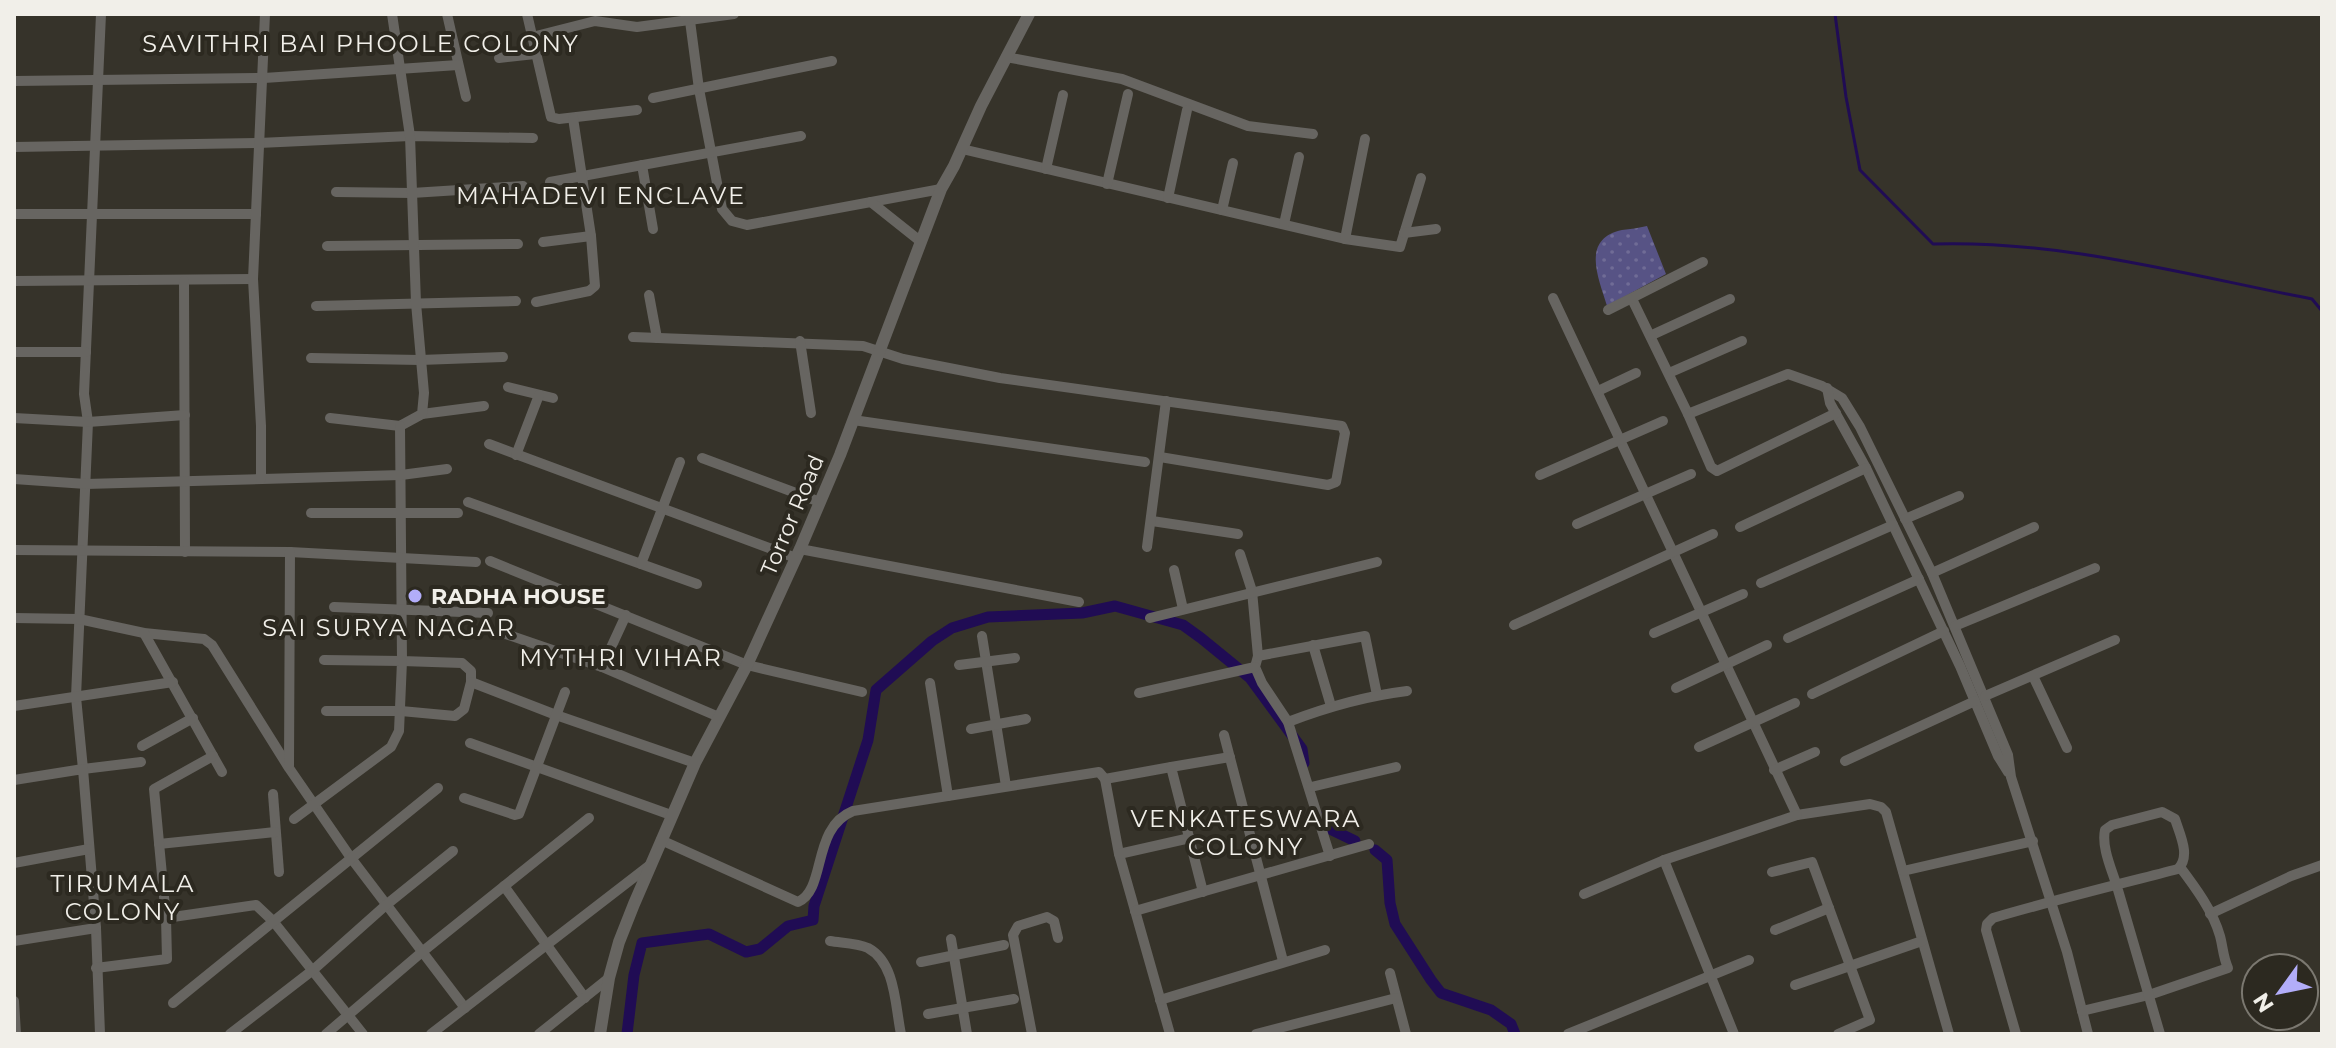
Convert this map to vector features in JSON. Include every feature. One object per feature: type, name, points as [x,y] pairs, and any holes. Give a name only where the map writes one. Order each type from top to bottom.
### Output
[{"type":"street","points":[[100,1034],[96,928],[76,697],[88,422],[84,394],[101,14]]},
{"type":"street","points":[[261,479],[253,279],[265,14]]},
{"type":"street","points":[[392,14],[410,136],[416,303],[424,393],[422,414]]},
{"type":"street","points":[[447,14],[466,97]]},
{"type":"street","points":[[527,14],[551,117],[573,118],[637,110]]},
{"type":"street","points":[[532,37],[594,17],[637,27],[734,14]]},
{"type":"street","name":"Torror Road","points":[[600,1034],[609,978],[619,942],[671,815],[747,665],[798,553],[853,420],[941,189],[1029,14]]},
{"type":"street","points":[[690,21],[699,89],[726,217],[741,224],[941,189]]},
{"type":"street","points":[[499,58],[535,54]]},
{"type":"street","points":[[1006,57],[1122,79],[1248,126],[1313,134]]},
{"type":"street","points":[[653,98],[832,61]]},
{"type":"street","points":[[14,81],[264,78],[458,65]]},
{"type":"street","points":[[1107,184],[1128,94]]},
{"type":"street","points":[[1046,169],[1063,95]]},
{"type":"street","points":[[1168,198],[1187,110]]},
{"type":"street","points":[[536,302],[593,289],[595,281],[573,118]]},
{"type":"street","points":[[14,147],[259,143],[410,136],[533,138]]},
{"type":"street","points":[[550,182],[801,136]]},
{"type":"street","points":[[1345,239],[1365,139]]},
{"type":"street","points":[[962,149],[1345,239],[1400,247],[1421,178]]},
{"type":"street","points":[[1284,224],[1299,157]]},
{"type":"street","points":[[1222,210],[1233,163]]},
{"type":"street","points":[[642,165],[653,229]]},
{"type":"street","points":[[336,192],[412,193],[523,186]]},
{"type":"street","points":[[871,202],[920,241]]},
{"type":"street","points":[[14,214],[256,214]]},
{"type":"street","points":[[1404,233],[1436,229]]},
{"type":"street","points":[[543,242],[591,236]]},
{"type":"street","points":[[327,246],[518,244]]},
{"type":"street","points":[[1608,310],[1703,262]]},
{"type":"street","points":[[14,281],[253,279]]},
{"type":"street","points":[[184,281],[185,552]]},
{"type":"street","points":[[649,295],[657,338]]},
{"type":"street","points":[[1553,298],[1797,815]]},
{"type":"street","points":[[1632,299],[1652,335],[1711,467],[1717,471],[1836,413]]},
{"type":"street","points":[[1652,335],[1730,299]]},
{"type":"street","points":[[316,306],[516,301]]},
{"type":"street","points":[[633,337],[800,341],[863,346],[903,359],[1000,378],[1342,426],[1346,439],[1336,482],[1328,485],[1160,457]]},
{"type":"street","points":[[800,341],[811,413]]},
{"type":"street","points":[[1669,373],[1742,341]]},
{"type":"street","points":[[14,352],[86,352]]},
{"type":"street","points":[[311,358],[420,360],[503,357]]},
{"type":"street","points":[[1598,391],[1636,373]]},
{"type":"street","points":[[1688,414],[1780,375],[1796,375],[1842,398],[1932,573],[1955,626],[1965,664]]},
{"type":"street","points":[[508,387],[553,398]]},
{"type":"street","points":[[1827,388],[1830,403],[1866,468],[1944,631],[1965,664],[1980,698],[1998,756],[2011,777],[2033,841],[2088,1034]]},
{"type":"street","points":[[516,455],[539,395]]},
{"type":"street","points":[[1147,547],[1166,401]]},
{"type":"street","points":[[330,418],[400,426],[422,414],[484,406]]},
{"type":"street","points":[[14,418],[88,422],[185,415]]},
{"type":"street","points":[[853,420],[1145,462]]},
{"type":"street","points":[[1540,475],[1663,421]]},
{"type":"street","points":[[294,819],[391,747],[397,737],[402,661],[400,426]]},
{"type":"street","points":[[1850,441],[1863,435]]},
{"type":"street","points":[[489,444],[798,553],[1079,602]]},
{"type":"street","points":[[702,458],[820,502]]},
{"type":"street","points":[[641,564],[680,462]]},
{"type":"street","points":[[1740,527],[1866,468]]},
{"type":"street","points":[[14,479],[86,484],[401,475],[447,469]]},
{"type":"street","points":[[1577,524],[1691,474]]},
{"type":"street","points":[[1905,519],[1959,496]]},
{"type":"street","points":[[468,502],[697,584]]},
{"type":"street","points":[[311,513],[458,513]]},
{"type":"street","points":[[1152,521],[1238,534]]},
{"type":"street","points":[[1761,583],[1893,525]]},
{"type":"street","points":[[1932,573],[2034,527]]},
{"type":"street","points":[[1514,625],[1713,534]]},
{"type":"street","points":[[1905,550],[1917,544]]},
{"type":"street","points":[[14,550],[290,552],[476,562]]},
{"type":"street","points":[[289,768],[290,552]]},
{"type":"street","points":[[1240,554],[1252,591],[1257,662],[1262,683],[1288,722],[1311,787],[1330,856]]},
{"type":"street","points":[[490,561],[747,665],[862,692]]},
{"type":"street","points":[[1150,618],[1377,562]]},
{"type":"street","points":[[1955,626],[2095,568]]},
{"type":"street","points":[[1174,570],[1183,609]]},
{"type":"street","points":[[1788,638],[1919,579]]},
{"type":"street","points":[[1654,633],[1743,594]]},
{"type":"street","points":[[334,607],[488,613]]},
{"type":"street","points":[[602,667],[626,615]]},
{"type":"street","points":[[14,618],[79,619],[144,633],[204,639],[212,645],[289,768],[351,858],[465,1008]]},
{"type":"street","points":[[1812,694],[1944,631]]},
{"type":"street","points":[[144,633],[222,772]]},
{"type":"street","points":[[506,634],[602,667],[719,717]]},
{"type":"street","points":[[982,636],[1006,786]]},
{"type":"street","points":[[1139,693],[1313,645],[1365,636],[1377,695]]},
{"type":"street","points":[[1845,761],[2115,640]]},
{"type":"street","points":[[1313,645],[1331,706]]},
{"type":"street","points":[[1676,688],[1767,645]]},
{"type":"street","points":[[959,665],[1015,658]]},
{"type":"street","points":[[324,660],[462,663],[471,671],[464,709],[459,715],[326,711]]},
{"type":"street","points":[[2033,676],[2067,748]]},
{"type":"street","points":[[14,706],[173,682]]},
{"type":"street","points":[[471,682],[695,763]]},
{"type":"street","points":[[930,683],[948,796]]},
{"type":"street","points":[[1288,722],[1331,706],[1407,691]]},
{"type":"street","points":[[464,798],[518,815],[565,692]]},
{"type":"street","points":[[1699,747],[1795,703]]},
{"type":"street","points":[[142,746],[193,718]]},
{"type":"street","points":[[971,729],[1026,719]]},
{"type":"street","points":[[1224,735],[1283,961]]},
{"type":"street","points":[[470,743],[671,815]]},
{"type":"street","points":[[1774,770],[1815,752]]},
{"type":"street","points":[[96,968],[167,959],[154,789],[213,756]]},
{"type":"street","points":[[1105,779],[1230,757]]},
{"type":"street","points":[[14,780],[141,762]]},
{"type":"street","points":[[1171,767],[1203,892]]},
{"type":"street","points":[[1311,787],[1396,767]]},
{"type":"street","points":[[661,840],[798,902],[809,895],[834,824],[853,811],[1096,771],[1105,779],[1119,854],[1170,1034]]},
{"type":"street","points":[[173,1003],[438,788]]},
{"type":"street","points":[[273,794],[279,872]]},
{"type":"street","points":[[1584,894],[1664,860],[1797,815],[1870,804],[1881,807],[1886,812],[1949,1034]]},
{"type":"street","points":[[2160,1034],[2103,838],[2105,830],[2112,825],[2162,812],[2170,814],[2175,819],[2185,856],[2180,867]]},
{"type":"street","points":[[326,1034],[422,952],[589,818]]},
{"type":"street","points":[[159,844],[275,832]]},
{"type":"street","points":[[1119,854],[1190,838]]},
{"type":"street","points":[[1903,871],[2033,841]]},
{"type":"street","points":[[1135,911],[1369,844]]},
{"type":"street","points":[[14,863],[89,849]]},
{"type":"street","points":[[230,1034],[313,970],[453,851]]},
{"type":"street","points":[[1664,860],[1734,1034]]},
{"type":"street","points":[[1772,872],[1812,862],[1870,1020],[1838,1034]]},
{"type":"street","points":[[431,1034],[650,865]]},
{"type":"street","points":[[2210,914],[2322,865]]},
{"type":"street","points":[[2082,1011],[2149,995],[2228,968],[2220,935],[2180,867]]},
{"type":"street","points":[[2016,1034],[1986,930],[1987,924],[1993,918],[2180,867]]},
{"type":"street","points":[[504,886],[585,998]]},
{"type":"street","points":[[166,918],[256,905],[273,921],[363,1034]]},
{"type":"street","points":[[1775,930],[1829,908]]},
{"type":"street","points":[[1032,1034],[1013,935],[1018,926],[1047,917],[1054,921],[1058,938]]},
{"type":"street","points":[[14,941],[96,928]]},
{"type":"street","points":[[951,939],[967,1034]]},
{"type":"street","points":[[830,941],[866,947],[881,958],[890,976],[901,1034]]},
{"type":"street","points":[[1795,985],[1922,941]]},
{"type":"street","points":[[921,962],[1004,945]]},
{"type":"street","points":[[1160,1000],[1325,950]]},
{"type":"street","points":[[1568,1034],[1749,960]]},
{"type":"street","points":[[1390,973],[1406,1034]]},
{"type":"street","points":[[539,1034],[609,978]]},
{"type":"street","points":[[1256,1034],[1396,998]]},
{"type":"street","points":[[928,1014],[1014,999]]},
{"type":"street","points":[[14,1001],[16,1034]]},
{"type":"shaded area","points":[[1647,226],[1666,274],[1607,306],[1597,272],[1597,251],[1601,242],[1622,230]]},
{"type":"waterway","points":[[1835,14],[1860,170],[1933,244],[2029,248],[2124,261],[2312,299],[2322,311]]},
{"type":"waterway","points":[[627,1034],[634,975],[642,943],[709,934],[746,952],[760,949],[788,926],[813,920],[814,906],[868,740],[876,690],[932,641],[952,628],[988,617],[1082,613],[1115,606],[1183,625],[1250,678],[1302,749],[1304,763]]},
{"type":"waterway","points":[[1320,817],[1326,827],[1355,841]]},
{"type":"waterway","points":[[1375,850],[1387,860],[1395,924],[1431,980],[1441,993],[1491,1010],[1511,1024],[1515,1034]]},
{"type":"place","name":"RADHA HOUSE","points":[[415,596]]},
{"type":"district","name":"SAVITHRI BAI PHOOLE COLONY","points":[[361,44]]},
{"type":"district","name":"MAHADEVI ENCLAVE","points":[[601,196]]},
{"type":"district","name":"SAI SURYA NAGAR","points":[[389,628]]},
{"type":"district","name":"MYTHRI VIHAR","points":[[621,658]]},
{"type":"district","name":"VENKATESWARA COLONY","points":[[1246,833]]},
{"type":"district","name":"TIRUMALA COLONY","points":[[123,898]]}]
